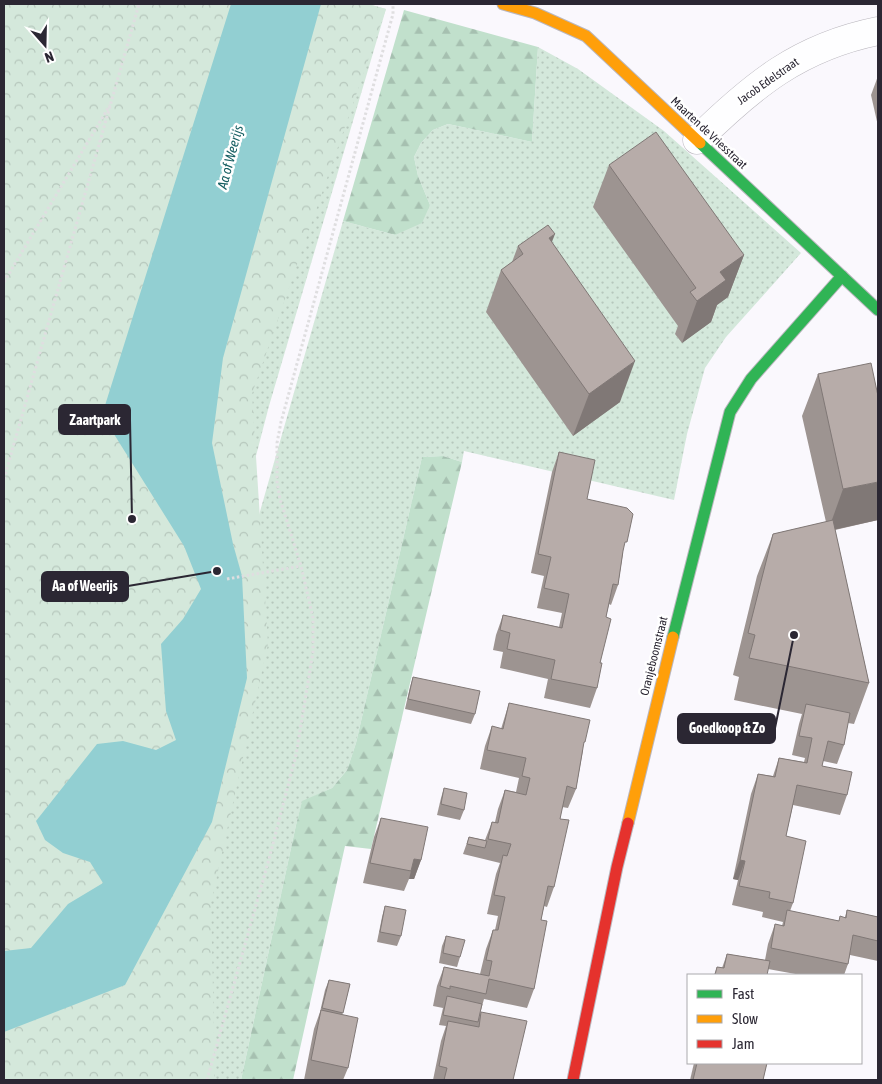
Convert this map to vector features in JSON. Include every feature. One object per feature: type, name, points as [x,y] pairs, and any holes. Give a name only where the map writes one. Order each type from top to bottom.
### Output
[{"type":"street","name":"Maarten de Vriesstraat","points":[[503,4],[535,13],[586,36],[878,310]]},
{"type":"street","points":[[535,13],[545,4]]},
{"type":"street","name":"Jacob Edelstraat","points":[[697,140],[730,107],[766,79],[806,54],[850,37],[878,31]]},
{"type":"street","name":"Oranjeboomstraat","points":[[573,1080],[618,867],[730,412],[751,379],[842,276]]},
{"type":"path","points":[[4,479],[140,4]]},
{"type":"path","points":[[207,1080],[270,859],[296,755],[314,643],[313,618],[302,566],[280,499],[277,482],[277,444],[281,422],[393,14],[393,4]]},
{"type":"path","points":[[4,282],[113,100]]},
{"type":"path","points":[[227,580],[302,566]]},
{"type":"green space","points":[[4,4],[368,4],[386,9],[252,394],[268,644],[211,903],[215,1080],[4,1080]]},
{"type":"green space","points":[[368,4],[386,9],[269,406],[233,544],[247,557],[343,221],[395,235],[430,205],[418,176],[414,157],[421,143],[433,130],[448,124],[532,142],[538,47],[578,69],[664,131],[801,253],[726,337],[705,368],[687,434],[674,500],[464,451],[462,462],[443,456],[422,457],[356,743],[347,770],[332,788],[302,802],[241,1080],[4,1080],[212,443]]},
{"type":"green space","points":[[404,10],[538,47],[532,142],[448,124],[433,130],[421,143],[414,157],[418,176],[430,205],[422,223],[395,235],[343,221]]},
{"type":"green space","points":[[443,456],[462,462],[371,849],[345,846],[293,1080],[241,1080],[302,801],[332,788],[347,770],[356,743],[422,457]]},
{"type":"water","points":[[231,4],[321,4],[223,358],[212,443],[233,544],[242,576],[247,678],[212,822],[125,985],[4,1032],[4,951],[31,948],[68,904],[103,883],[90,862],[63,853],[45,840],[36,821],[97,744],[123,741],[156,750],[176,740],[166,711],[161,644],[183,619],[201,589],[184,546],[102,415]]},
{"type":"building","points":[[656,132],[744,255],[720,272],[726,280],[697,301],[690,292],[696,288],[609,165]]},
{"type":"building","points":[[548,225],[555,234],[549,238],[635,361],[589,394],[501,270],[523,254],[518,246]]},
{"type":"building","points":[[871,363],[878,396],[878,482],[843,489],[818,374]]},
{"type":"building","points":[[559,452],[595,460],[587,499],[627,508],[633,514],[627,542],[625,542],[623,551],[618,585],[613,584],[606,617],[611,619],[600,663],[602,663],[597,688],[551,679],[555,660],[507,649],[510,633],[500,630],[503,615],[562,628],[569,594],[544,588],[551,557],[538,554]]},
{"type":"building","points":[[833,520],[869,683],[749,658],[755,635],[748,633],[773,534]]},
{"type":"building","points":[[413,677],[480,691],[475,714],[408,699]]},
{"type":"building","points":[[509,703],[590,720],[584,742],[576,789],[567,786],[560,819],[569,820],[554,887],[548,886],[541,920],[547,921],[534,989],[489,979],[486,994],[450,986],[450,989],[440,986],[444,967],[489,976],[492,961],[486,960],[493,930],[498,930],[505,897],[494,895],[503,855],[507,856],[511,844],[488,839],[492,822],[498,823],[505,790],[526,795],[530,778],[522,776],[526,758],[487,750],[492,726],[503,729]]},
{"type":"building","points":[[806,704],[850,713],[844,745],[828,741],[822,766],[852,772],[847,795],[797,785],[786,836],[806,841],[793,903],[769,898],[770,892],[739,886],[745,861],[740,860],[758,774],[775,777],[779,758],[807,763],[812,738],[799,736]]},
{"type":"building","points":[[444,788],[467,793],[464,810],[441,804]]},
{"type":"building","points":[[381,818],[428,827],[421,860],[414,859],[411,871],[370,863]]},
{"type":"building","points":[[469,837],[487,841],[485,848],[467,844]]},
{"type":"building","points":[[385,906],[406,910],[401,936],[380,932]]},
{"type":"building","points":[[787,910],[839,921],[840,916],[846,918],[847,910],[878,917],[878,941],[853,935],[848,964],[771,948],[775,924],[784,926]]},
{"type":"building","points":[[446,936],[465,940],[460,957],[443,953]]},
{"type":"building","points":[[727,954],[770,961],[767,974],[715,974],[717,967],[724,968]]},
{"type":"building","points":[[329,980],[350,984],[343,1013],[322,1008]]},
{"type":"building","points":[[447,996],[482,1004],[478,1022],[443,1015]]},
{"type":"building","points":[[321,1010],[358,1018],[348,1068],[311,1060]]},
{"type":"building","points":[[481,1012],[527,1021],[513,1080],[444,1080],[447,1068],[439,1066],[448,1021],[479,1027]]},
{"type":"building","points":[[697,1064],[767,1064],[763,1080],[693,1080]]},
{"type":"traffic: fast","points":[[700,143],[878,310]]},
{"type":"traffic: fast","points":[[673,637],[730,412],[751,379],[842,276]]},
{"type":"traffic: slow","points":[[503,4],[535,13],[586,36],[700,143]]},
{"type":"traffic: slow","points":[[628,823],[673,637]]},
{"type":"traffic: jam","points":[[573,1080],[617,867],[628,823]]},
{"type":"place","name":"Zaartpark","points":[[132,519]]},
{"type":"place","name":"Aa of Weerijs","points":[[217,571]]},
{"type":"place","name":"Goedkoop & Zo","points":[[794,635]]}]
